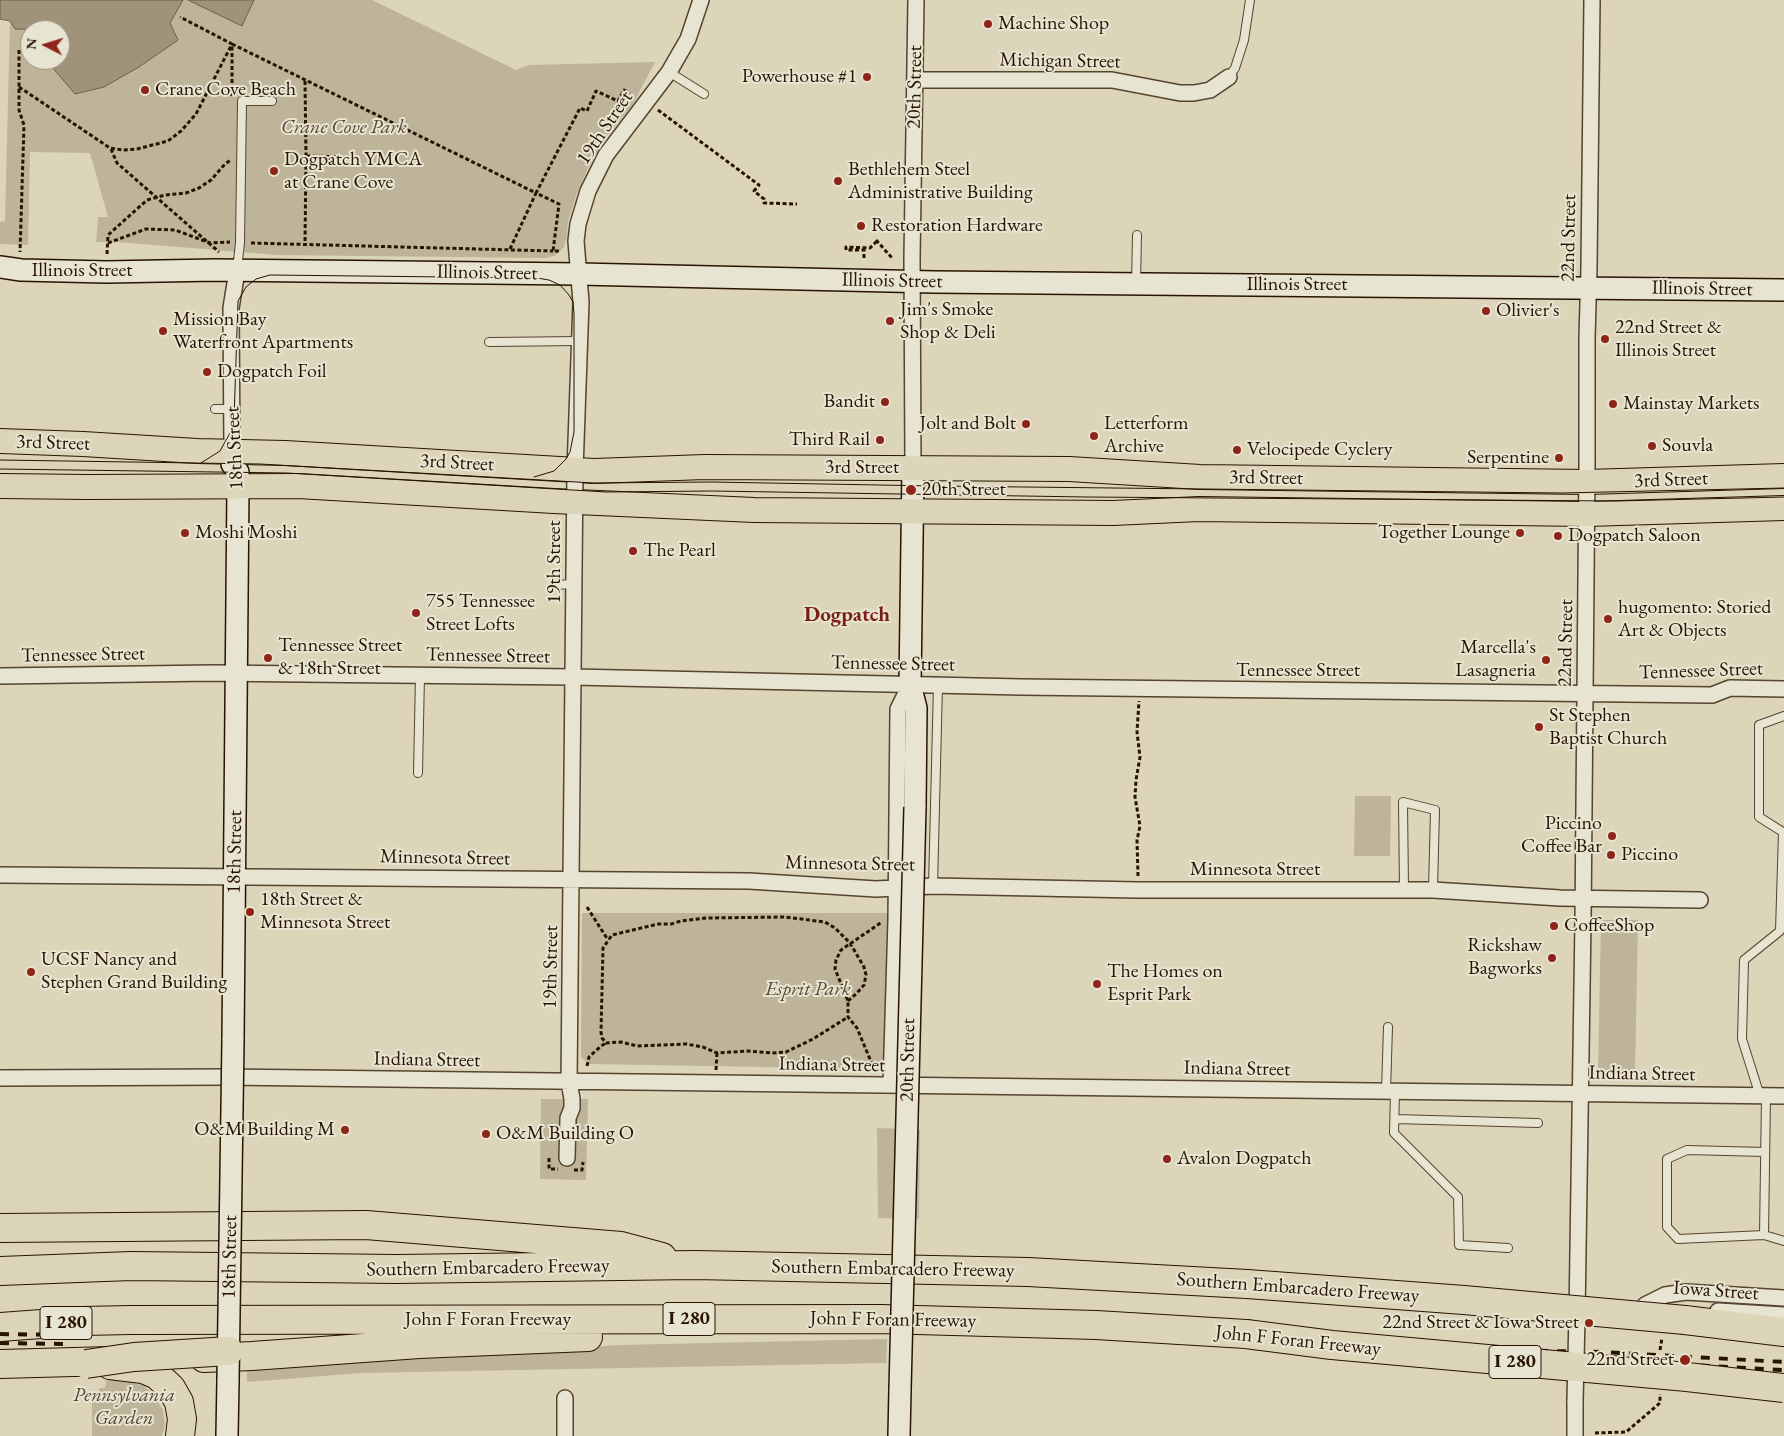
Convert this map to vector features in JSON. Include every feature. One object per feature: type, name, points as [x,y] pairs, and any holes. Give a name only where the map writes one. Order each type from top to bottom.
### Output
[{"type":"highway","points":[[0,1228],[366,1224],[621,1246],[695,1265]]},
{"type":"highway","points":[[0,1238],[108,1228],[230,1226]]},
{"type":"highway","name":"Southern Embarcadero Freeway","points":[[0,1271],[131,1266],[397,1270],[695,1265],[1028,1272],[1247,1284],[1464,1300],[1684,1320],[1784,1332]]},
{"type":"highway","points":[[1684,1320],[1784,1316]]},
{"type":"highway","points":[[0,1364],[252,1356],[419,1344],[572,1338],[802,1319]]},
{"type":"highway","name":"John F Foran Freeway","points":[[0,1327],[131,1320],[802,1319],[1029,1323],[1246,1334],[1332,1345],[1687,1377],[1784,1388]]},
{"type":"highway","points":[[0,1370],[86,1364],[134,1357],[229,1350]]},
{"type":"highway","points":[[86,1364],[142,1369],[157,1374],[170,1388],[179,1402],[182,1419],[180,1436]]},
{"type":"main road","name":"3rd Street","points":[[0,441],[74,443],[575,470],[645,470],[705,467],[1100,470],[1200,477],[1587,482],[1784,476]]},
{"type":"main road","name":"3rd Street","points":[[0,486],[298,486],[754,510],[1114,513],[1198,509],[1587,514],[1784,508]]},
{"type":"street","name":"19th Street","points":[[567,1158],[568,1118],[572,1108],[569,1082],[575,470],[581,302],[576,241],[578,224],[588,192],[606,155],[658,89],[669,72],[688,39],[701,0]]},
{"type":"street","name":"20th Street","points":[[899,1436],[915,807],[916,708],[910,685],[916,0]]},
{"type":"street","name":"22nd Street","points":[[1575,1436],[1583,897],[1587,338],[1592,0]]},
{"type":"street","name":"Michigan Street","points":[[916,80],[1112,80],[1187,93],[1210,90],[1229,77]]},
{"type":"street","name":"Illinois Street","points":[[0,267],[21,270],[106,272],[237,271],[578,274],[1136,284],[1784,290]]},
{"type":"street","name":"18th Street","points":[[227,1436],[234,966],[238,486],[238,472],[232,464],[231,308],[237,271]]},
{"type":"street","name":"Tennessee Street","points":[[0,676],[420,675],[910,685],[1712,695],[1730,688],[1784,689]]},
{"type":"street","name":"20th Street","points":[[891,1085],[897,888],[898,708],[910,685]]},
{"type":"street","name":"Minnesota Street","points":[[0,875],[572,879],[749,882],[876,889],[933,886],[1138,890],[1404,889],[1560,898],[1700,900]]},
{"type":"street","name":"Indiana Street","points":[[0,1078],[226,1077],[1784,1096]]},
{"type":"street","name":"Iowa Street","points":[[1645,1305],[1665,1295],[1686,1292],[1784,1298]]},
{"type":"street","name":"Iowa Street","points":[[1577,1310],[1645,1305],[1784,1316]]},
{"type":"street","points":[[565,1398],[565,1436]]},
{"type":"lane","points":[[1229,77],[1235,68],[1242,48],[1250,0]]},
{"type":"lane","points":[[669,72],[704,94]]},
{"type":"lane","points":[[237,271],[240,243],[242,101],[272,101]]},
{"type":"lane","points":[[1136,284],[1137,236]]},
{"type":"lane","points":[[489,342],[580,341]]},
{"type":"lane","points":[[215,408],[232,409]]},
{"type":"lane","points":[[554,585],[574,584]]},
{"type":"lane","points":[[418,773],[420,675]]},
{"type":"lane","points":[[933,886],[938,685]]},
{"type":"lane","points":[[1764,1235],[1765,1152],[1763,1096],[1742,1039],[1744,960],[1780,931],[1782,832],[1759,817],[1759,725],[1784,716]]},
{"type":"lane","points":[[1404,889],[1403,802],[1435,810],[1433,890]]},
{"type":"lane","points":[[1388,1027],[1390,1091],[1395,1119],[1394,1133],[1458,1197],[1459,1245],[1508,1248]]},
{"type":"lane","points":[[1395,1119],[1538,1123]]},
{"type":"lane","points":[[1765,1152],[1687,1150],[1666,1159],[1667,1227],[1678,1239],[1764,1235],[1784,1241]]},
{"type":"path","points":[[180,18],[559,204],[553,251]]},
{"type":"path","points":[[19,87],[110,148],[123,150],[152,146],[168,141],[182,132],[196,114],[232,44]]},
{"type":"path","points":[[19,50],[19,110],[24,125],[21,270]]},
{"type":"path","points":[[305,81],[305,244]]},
{"type":"path","points":[[510,249],[536,193],[580,108],[587,112],[596,91],[618,101],[624,90],[630,93]]},
{"type":"path","points":[[658,110],[759,184],[754,191],[764,199],[764,204],[797,204]]},
{"type":"path","points":[[110,148],[117,163],[219,252]]},
{"type":"path","points":[[306,156],[352,157]]},
{"type":"path","points":[[106,272],[108,235],[147,200],[165,195],[186,193],[199,188],[211,180],[232,159],[242,159]]},
{"type":"path","points":[[108,243],[146,229],[175,230],[210,243],[559,251]]},
{"type":"path","points":[[864,258],[864,250],[846,250],[846,247],[870,248],[876,240],[892,258]]},
{"type":"path","points":[[1138,890],[1137,840],[1140,826],[1135,797],[1140,758],[1137,732],[1140,688]]},
{"type":"path","points":[[587,907],[608,940]]},
{"type":"path","points":[[891,1085],[872,1064],[857,1028],[848,1017],[848,1001],[836,970],[836,960],[841,950],[896,911]]},
{"type":"path","points":[[606,1043],[602,1038],[601,1023],[604,948],[612,935],[658,924],[747,917],[785,917],[825,922],[835,928],[850,943],[864,967],[866,976],[864,985],[848,1001]]},
{"type":"path","points":[[587,1066],[589,1057],[606,1043],[621,1042],[637,1046],[686,1044],[703,1047],[717,1053],[747,1050],[772,1053],[786,1052],[813,1039],[848,1017]]},
{"type":"path","points":[[548,1168],[549,1158]]},
{"type":"path","points":[[1595,1433],[1626,1432],[1660,1403],[1661,1386]]},
{"type":"green space","name":"Crane Cove Park","points":[[74,0],[372,0],[516,70],[529,65],[655,62],[633,104],[604,140],[588,168],[568,221],[564,247],[556,255],[546,258],[277,255],[117,242],[96,242],[98,217],[108,217],[90,153],[30,152],[28,245],[0,244],[0,222],[5,221],[10,21]]},
{"type":"green space","points":[[1355,796],[1391,796],[1390,856],[1354,856]]},
{"type":"green space","name":"Esprit Park","points":[[582,913],[889,913],[883,1069],[589,1064],[581,1057]]},
{"type":"green space","points":[[1601,920],[1638,920],[1635,1073],[1598,1072]]},
{"type":"green space","points":[[541,1099],[588,1099],[586,1180],[540,1179]]},
{"type":"green space","points":[[877,1128],[920,1130],[919,1219],[878,1218]]},
{"type":"green space","points":[[887,1339],[886,1363],[361,1373],[247,1382],[247,1365],[621,1345]]},
{"type":"green space","name":"Pennsylvania Garden","points":[[119,1379],[143,1385],[153,1394],[163,1410],[165,1425],[162,1436],[92,1436],[92,1397],[98,1397],[99,1388],[105,1388],[106,1380]]},
{"type":"shaded area","points":[[0,0],[183,0],[170,23],[178,40],[139,67],[104,87],[75,94],[55,70],[70,70],[70,20],[20,20],[20,29],[15,29],[10,21],[0,19]]},
{"type":"shaded area","points":[[188,0],[254,0],[242,26]]},
{"type":"tram line","points":[[201,463],[220,451],[230,433],[234,420],[238,301],[246,287],[256,279],[270,275],[537,278],[549,280],[560,285],[573,302],[574,432],[570,452],[566,459],[554,471],[534,477]]},
{"type":"tram line","points":[[0,460],[260,464],[594,483],[712,482],[1561,493],[1784,488]]},
{"type":"tram line","points":[[0,469],[287,473],[606,492],[712,491],[1086,497],[1616,501],[1784,497]]},
{"type":"railway","points":[[0,1334],[63,1335]]},
{"type":"railway","points":[[0,1343],[63,1344]]},
{"type":"railway","points":[[1377,1348],[1604,1352],[1784,1362]]},
{"type":"railway","points":[[1377,1358],[1615,1361],[1784,1370]]},
{"type":"place","name":"Machine Shop","points":[[988,24]]},
{"type":"place","name":"Powerhouse #1","points":[[867,77]]},
{"type":"place","name":"Crane Cove Beach","points":[[145,90]]},
{"type":"place","name":"Dogpatch YMCA at Crane Cove","points":[[274,171]]},
{"type":"place","name":"Bethlehem Steel Administrative Building","points":[[838,181]]},
{"type":"place","name":"Restoration Hardware","points":[[861,226]]},
{"type":"place","name":"Olivier's","points":[[1486,311]]},
{"type":"place","name":"Jim's Smoke Shop & Deli","points":[[890,321]]},
{"type":"place","name":"Mission Bay Waterfront Apartments","points":[[163,331]]},
{"type":"place","name":"22nd Street & Illinois Street","points":[[1605,339]]},
{"type":"place","name":"Dogpatch Foil","points":[[207,372]]},
{"type":"place","name":"Bandit","points":[[885,402]]},
{"type":"place","name":"Mainstay Markets","points":[[1613,404]]},
{"type":"place","name":"Jolt and Bolt","points":[[1026,424]]},
{"type":"place","name":"Letterform Archive","points":[[1094,436]]},
{"type":"place","name":"Third Rail","points":[[880,440]]},
{"type":"place","name":"Souvla","points":[[1652,446]]},
{"type":"place","name":"Velocipede Cyclery","points":[[1237,450]]},
{"type":"place","name":"Serpentine","points":[[1559,458]]},
{"type":"place","name":"20th Street","points":[[911,490]]},
{"type":"place","name":"Moshi Moshi","points":[[185,533]]},
{"type":"place","name":"Together Lounge","points":[[1520,533]]},
{"type":"place","name":"Dogpatch Saloon","points":[[1558,536]]},
{"type":"place","name":"The Pearl","points":[[633,551]]},
{"type":"place","name":"755 Tennessee Street Lofts","points":[[416,613]]},
{"type":"place","name":"hugomento: Storied Art & Objects","points":[[1608,619]]},
{"type":"place","name":"Tennessee Street & 18th Street","points":[[268,658]]},
{"type":"place","name":"Marcella's Lasagneria","points":[[1546,660]]},
{"type":"place","name":"St Stephen Baptist Church","points":[[1539,727]]},
{"type":"place","name":"Piccino Coffee Bar","points":[[1612,836]]},
{"type":"place","name":"Piccino","points":[[1611,855]]},
{"type":"place","name":"18th Street & Minnesota Street","points":[[250,912]]},
{"type":"place","name":"CoffeeShop","points":[[1554,926]]},
{"type":"place","name":"Rickshaw Bagworks","points":[[1552,958]]},
{"type":"place","name":"UCSF Nancy and Stephen Grand Building","points":[[31,972]]},
{"type":"place","name":"The Homes on Esprit Park","points":[[1097,984]]},
{"type":"place","name":"O&M Building M","points":[[345,1130]]},
{"type":"place","name":"O&M Building O","points":[[486,1134]]},
{"type":"place","name":"Avalon Dogpatch","points":[[1167,1159]]},
{"type":"place","name":"22nd Street & Iowa Street","points":[[1589,1323]]},
{"type":"place","name":"22nd Street","points":[[1685,1360]]},
{"type":"district","name":"Dogpatch","points":[[847,615]]}]
